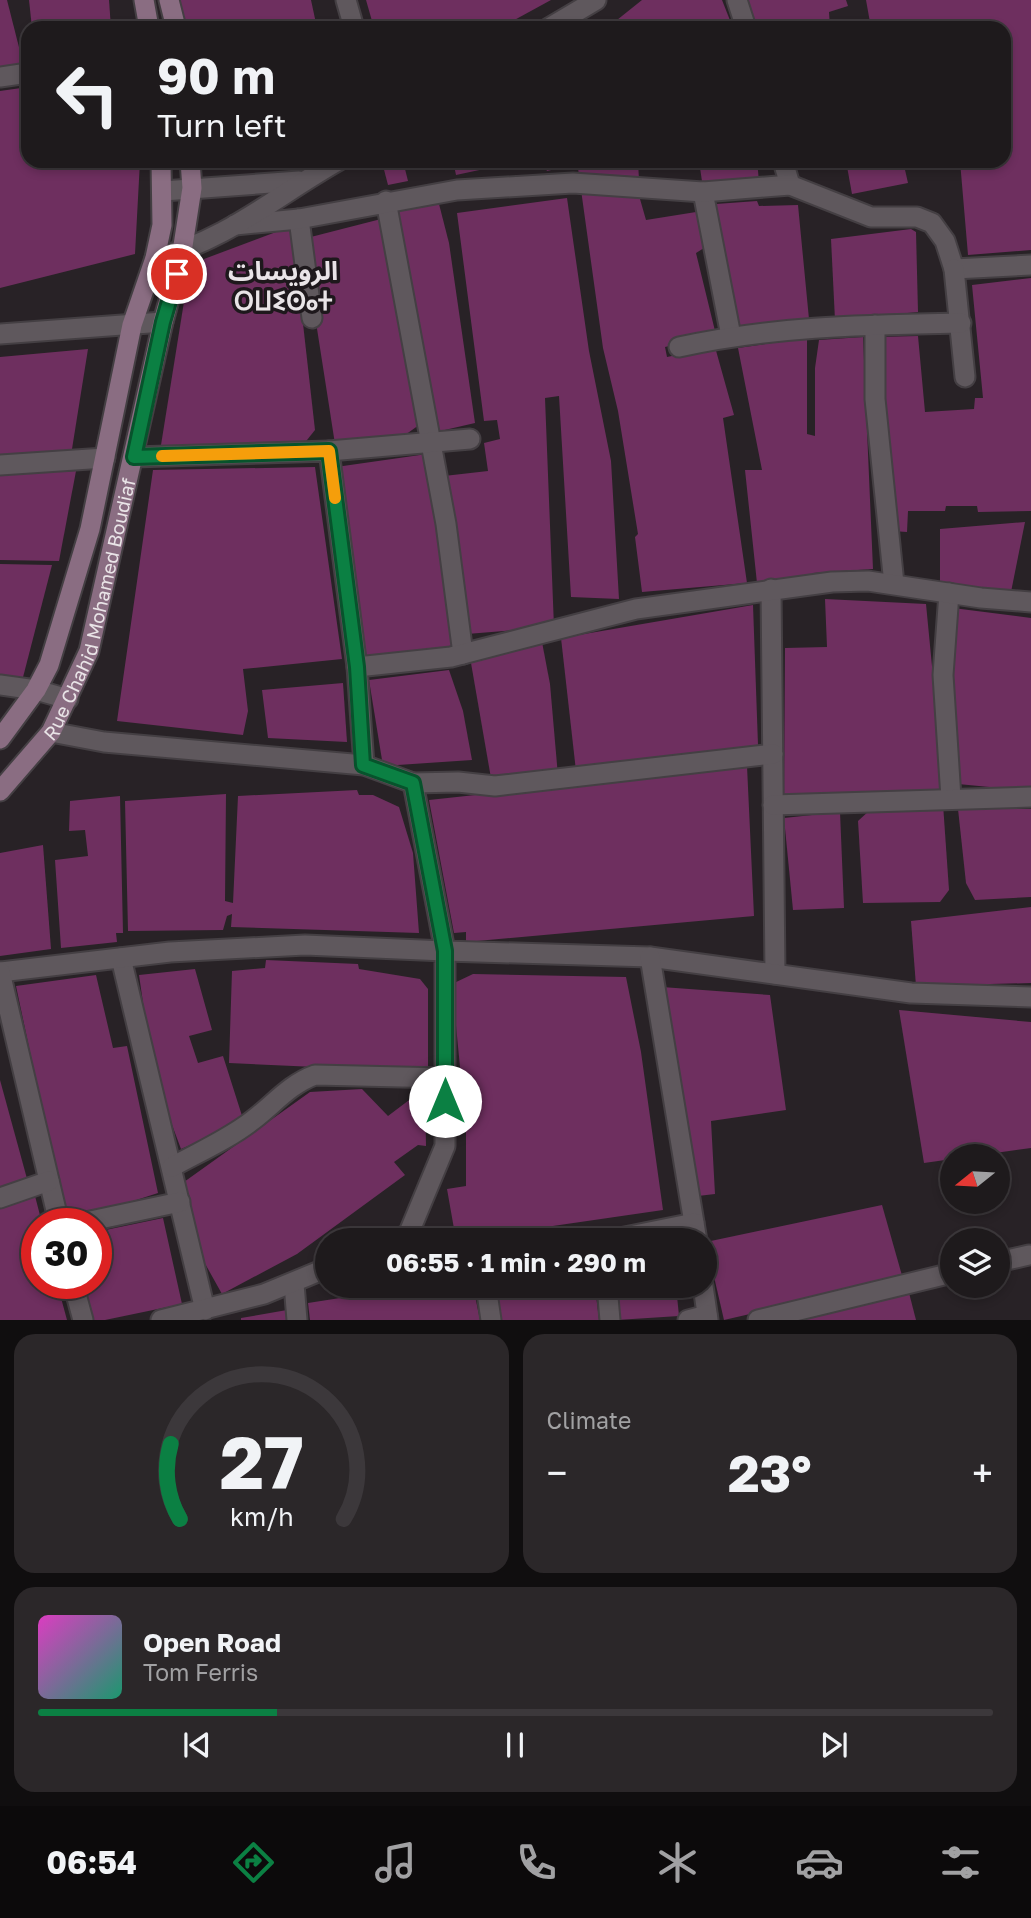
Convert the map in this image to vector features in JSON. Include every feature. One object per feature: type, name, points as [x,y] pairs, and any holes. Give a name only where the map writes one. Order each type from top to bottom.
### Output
[{"type":"main road","points":[[144,0],[148,21]]},
{"type":"main road","points":[[169,0],[174,21]]},
{"type":"main road","name":"Rue Chahid Mohamed Boudiaf","points":[[0,738],[36,690],[54,651],[90,529],[132,326],[156,258],[162,225],[161,168]]},
{"type":"main road","name":"Rue Chahid Mohamed Boudiaf","points":[[0,791],[51,732],[89,651],[163,322],[183,252],[192,188],[191,168]]},
{"type":"street","points":[[346,0],[352,21]]},
{"type":"street","points":[[561,21],[596,0]]},
{"type":"street","points":[[737,0],[744,21]]},
{"type":"street","points":[[0,77],[21,74]]},
{"type":"street","points":[[156,258],[183,252],[235,225],[325,168]]},
{"type":"street","points":[[785,168],[790,185]]},
{"type":"street","points":[[163,191],[303,180]]},
{"type":"street","points":[[235,225],[299,219],[457,190],[573,183],[702,192],[790,185],[871,217],[917,218],[932,223],[945,241],[954,270],[965,377]]},
{"type":"street","points":[[702,192],[731,336]]},
{"type":"street","points":[[386,201],[432,443],[463,654]]},
{"type":"street","points":[[299,219],[312,318]]},
{"type":"street","points":[[954,270],[1031,265]]},
{"type":"street","points":[[0,334],[163,322]]},
{"type":"street","points":[[679,348],[731,336],[809,326],[961,323]]},
{"type":"street","points":[[875,325],[876,399],[894,584]]},
{"type":"street","points":[[134,457],[329,451],[470,439]]},
{"type":"street","points":[[329,451],[357,667],[363,765]]},
{"type":"street","points":[[0,465],[105,458]]},
{"type":"street","points":[[357,667],[463,654],[636,609],[832,582],[894,584],[1031,602]]},
{"type":"street","points":[[771,589],[775,974]]},
{"type":"street","points":[[949,593],[943,676],[951,798]]},
{"type":"street","points":[[0,685],[36,690],[68,699]]},
{"type":"street","points":[[51,732],[104,743],[363,765],[413,783],[458,782],[495,786],[773,754]]},
{"type":"street","points":[[413,783],[445,951],[445,1146],[420,1228]]},
{"type":"street","points":[[773,805],[1031,797]]},
{"type":"street","points":[[55,1208],[0,972],[121,958],[305,945],[650,957],[911,993],[1031,997]]},
{"type":"street","points":[[650,957],[694,1228]]},
{"type":"street","points":[[121,958],[205,1310]]},
{"type":"street","points":[[172,1167],[230,1135],[253,1120],[300,1080],[315,1074],[444,1078]]},
{"type":"street","points":[[0,1198],[49,1181]]},
{"type":"street","points":[[112,1216],[180,1202]]},
{"type":"street","points":[[1010,1259],[1029,1255]]},
{"type":"street","points":[[161,1320],[293,1284],[315,1274]]},
{"type":"street","points":[[758,1320],[940,1276]]},
{"type":"street","points":[[293,1284],[297,1320]]},
{"type":"street","points":[[488,1298],[492,1320]]},
{"type":"street","points":[[608,1298],[610,1320]]},
{"type":"street","points":[[701,1318],[702,1298]]},
{"type":"street","points":[[77,1299],[83,1320]]},
{"type":"building","points":[[0,0],[7,0],[21,55],[21,68],[0,71]]},
{"type":"building","points":[[29,0],[109,0],[110,21],[31,21]]},
{"type":"building","points":[[180,0],[311,0],[316,21],[184,21]]},
{"type":"building","points":[[366,0],[551,0],[513,21],[372,21]]},
{"type":"building","points":[[642,0],[722,0],[730,21],[616,21]]},
{"type":"building","points":[[743,0],[846,0],[848,6],[829,12],[830,21],[749,21]]},
{"type":"building","points":[[866,0],[1031,0],[1031,250],[968,255],[961,168],[1011,168],[1011,21],[870,21]]},
{"type":"building","points":[[21,88],[21,168],[140,168],[135,254],[0,288],[0,91]]},
{"type":"building","points":[[384,168],[405,168],[408,181],[388,185]]},
{"type":"building","points":[[454,168],[489,168],[456,175]]},
{"type":"building","points":[[578,168],[638,168],[640,199],[646,220],[696,212],[704,248],[696,253],[716,335],[665,347],[667,357],[715,347],[734,415],[723,418],[747,583],[642,592],[635,537],[638,534],[618,411],[603,348]]},
{"type":"building","points":[[700,168],[758,168],[759,181],[703,188]]},
{"type":"building","points":[[847,168],[905,168],[908,183],[852,194]]},
{"type":"building","points":[[567,198],[589,351],[611,461],[619,599],[571,597],[559,396],[545,398],[554,627],[467,634],[444,476],[488,471],[484,443],[500,439],[497,420],[484,421],[457,213]]},
{"type":"building","points":[[757,201],[759,206],[798,205],[809,319],[736,328],[723,267],[716,204]]},
{"type":"building","points":[[439,204],[449,243],[475,423],[436,432],[395,208]]},
{"type":"building","points":[[381,219],[419,425],[405,435],[335,444],[303,239]]},
{"type":"building","points":[[292,226],[315,430],[303,445],[161,445],[187,283],[204,259]]},
{"type":"building","points":[[911,229],[916,232],[918,312],[835,320],[831,239]]},
{"type":"building","points":[[1031,278],[1031,511],[978,512],[977,506],[946,506],[945,511],[908,511],[907,532],[892,531],[878,337],[918,336],[925,412],[974,409],[975,398],[983,398],[972,285]]},
{"type":"building","points":[[863,337],[873,569],[813,573],[809,577],[757,583],[745,470],[762,470],[738,348],[807,338],[807,434],[815,436],[815,368],[819,340]]},
{"type":"building","points":[[88,349],[72,449],[0,460],[0,357]]},
{"type":"building","points":[[427,454],[453,652],[366,658],[336,467]]},
{"type":"building","points":[[315,467],[342,659],[243,669],[248,711],[243,735],[117,721],[153,470]]},
{"type":"building","points":[[76,471],[59,561],[0,560],[0,474]]},
{"type":"building","points":[[1025,522],[1011,592],[940,584],[940,529]]},
{"type":"building","points":[[0,564],[52,565],[21,685],[0,680]]},
{"type":"building","points":[[825,599],[926,604],[944,790],[784,800],[785,648],[827,647]]},
{"type":"building","points":[[753,605],[758,745],[576,771],[561,638]]},
{"type":"building","points":[[953,608],[1031,618],[1031,791],[958,784]]},
{"type":"building","points":[[542,642],[550,684],[558,776],[492,784],[471,663]]},
{"type":"building","points":[[449,670],[463,711],[472,760],[383,766],[369,680]]},
{"type":"building","points":[[343,683],[347,742],[268,738],[262,690]]},
{"type":"building","points":[[747,766],[754,916],[466,942],[466,932],[454,933],[429,800]]},
{"type":"building","points":[[357,790],[359,795],[373,795],[399,807],[413,853],[419,933],[231,927],[232,914],[227,916],[223,930],[128,931],[125,801],[226,794],[225,901],[233,903],[238,796]]},
{"type":"building","points":[[120,796],[123,933],[116,933],[117,942],[61,948],[55,860],[88,856],[85,830],[69,831],[70,801]]},
{"type":"building","points":[[943,804],[949,890],[940,902],[863,903],[858,821],[870,810]]},
{"type":"building","points":[[958,809],[1031,809],[1031,897],[975,900],[966,883]]},
{"type":"building","points":[[840,812],[844,908],[793,910],[784,818]]},
{"type":"building","points":[[43,845],[51,949],[0,956],[0,853]]},
{"type":"building","points":[[1031,907],[1031,983],[916,986],[911,921]]},
{"type":"building","points":[[266,960],[358,964],[359,969],[420,979],[428,989],[428,1072],[229,1063],[232,971],[265,968]]},
{"type":"building","points":[[195,969],[212,1030],[189,1036],[198,1063],[223,1056],[244,1122],[181,1149],[162,1098],[148,1037],[139,975]]},
{"type":"building","points":[[473,974],[626,977],[641,1052],[663,1210],[539,1228],[454,1228],[447,1189],[466,1186],[466,1129],[452,984]]},
{"type":"building","points":[[96,975],[113,1048],[127,1046],[158,1193],[112,1208],[61,1208],[37,1105],[41,1104],[16,986]]},
{"type":"building","points":[[662,987],[770,995],[786,1110],[711,1121],[715,1194],[698,1196]]},
{"type":"building","points":[[899,1010],[1031,1022],[1031,1148],[1010,1151],[1010,1144],[940,1144],[940,1161],[924,1163]]},
{"type":"building","points":[[0,1080],[29,1186],[0,1193]]},
{"type":"building","points":[[425,1088],[426,1146],[418,1145],[394,1162],[405,1175],[333,1228],[315,1228],[315,1241],[297,1254],[222,1294],[203,1260],[184,1182],[310,1092],[362,1089],[388,1116]]},
{"type":"building","points":[[35,1196],[38,1208],[21,1208],[21,1299],[61,1299],[67,1320],[0,1320],[0,1205]]},
{"type":"building","points":[[882,1205],[903,1279],[724,1320],[717,1290],[717,1240]]},
{"type":"building","points":[[163,1218],[182,1304],[105,1320],[90,1320],[84,1299],[112,1299],[112,1229]]},
{"type":"building","points":[[908,1289],[916,1320],[798,1320]]},
{"type":"building","points":[[340,1298],[475,1298],[480,1320],[310,1320],[308,1303]]},
{"type":"building","points":[[495,1298],[596,1298],[599,1320],[498,1320]]},
{"type":"building","points":[[614,1298],[677,1298],[679,1316],[617,1320]]},
{"type":"building","points":[[287,1310],[287,1320],[241,1320],[241,1318]]},
{"type":"slow traffic","points":[[162,456],[329,451],[335,498]]},
{"type":"district","name":"الرويسات ⵔⵡⵉⵙⴰⵜ","points":[[283,285]]},
{"type":"route","points":[[177,274],[163,322],[134,457],[329,451],[357,667],[363,765],[413,783],[441,927],[445,951],[445,1101]]}]
